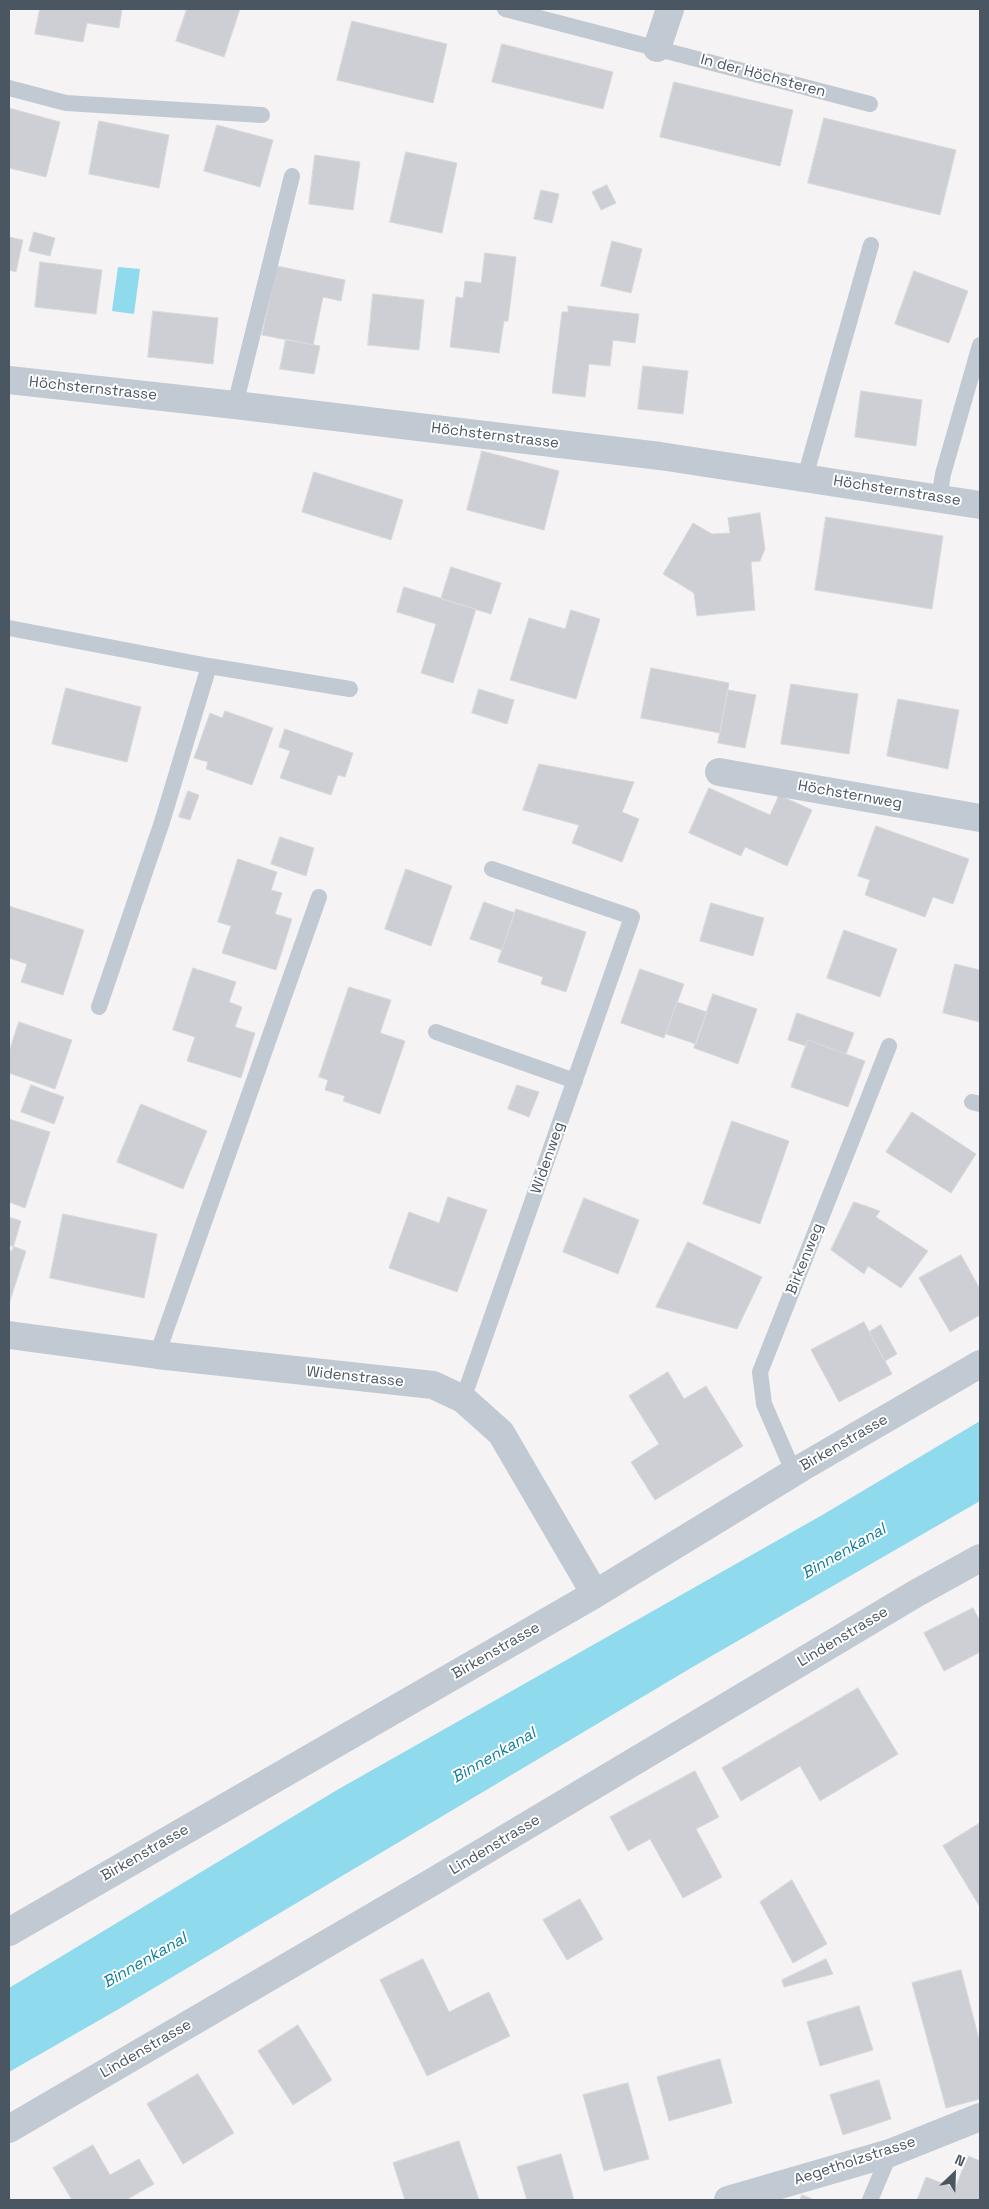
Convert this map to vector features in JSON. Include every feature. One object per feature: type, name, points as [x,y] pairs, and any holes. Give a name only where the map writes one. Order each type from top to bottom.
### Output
[{"type":"street","points":[[657,48],[670,9]]},
{"type":"street","name":"Höchsternstrasse","points":[[9,380],[235,404],[660,456],[980,505]]},
{"type":"street","name":"Höchsternweg","points":[[719,772],[980,818]]},
{"type":"street","name":"Widenstrasse","points":[[9,1335],[156,1356],[433,1385],[463,1399],[501,1433],[595,1594]]},
{"type":"street","name":"Birkenstrasse","points":[[9,1932],[595,1594],[794,1473],[980,1364]]},
{"type":"street","name":"Lindenstrasse","points":[[9,2129],[434,1881],[915,1594],[980,1558]]},
{"type":"street","name":"Aegetholzstrasse","points":[[728,2200],[890,2152],[980,2117]]},
{"type":"lane","name":"In der Höchsteren","points":[[505,9],[870,104]]},
{"type":"lane","points":[[9,88],[66,103],[262,115]]},
{"type":"lane","points":[[235,404],[292,176]]},
{"type":"lane","points":[[805,477],[871,245]]},
{"type":"lane","points":[[940,498],[943,474],[980,345]]},
{"type":"lane","points":[[9,628],[209,666],[350,689]]},
{"type":"lane","points":[[99,1007],[162,822],[209,666]]},
{"type":"lane","name":"Widenweg","points":[[463,1399],[632,917],[492,870]]},
{"type":"lane","points":[[156,1356],[319,897]]},
{"type":"lane","points":[[436,1032],[575,1081]]},
{"type":"lane","name":"Birkenweg","points":[[794,1473],[764,1404],[760,1372],[889,1046]]},
{"type":"lane","points":[[870,2200],[890,2152]]},
{"type":"water","points":[[118,267],[140,269],[134,314],[112,311]]},
{"type":"water","name":"Binnenkanal","points":[[980,1421],[980,1501],[696,1665],[117,2010],[9,2072],[9,1988],[337,1790],[824,1514]]},
{"type":"building","points":[[40,9],[122,9],[119,28],[87,23],[83,42],[35,34]]},
{"type":"building","points":[[187,9],[240,9],[224,57],[176,41]]},
{"type":"building","points":[[352,21],[447,44],[433,103],[337,80]]},
{"type":"building","points":[[502,44],[613,72],[603,109],[492,82]]},
{"type":"building","points":[[674,82],[793,110],[780,166],[660,137]]},
{"type":"building","points":[[9,108],[60,122],[46,177],[9,168]]},
{"type":"building","points":[[824,118],[956,150],[940,215],[808,183]]},
{"type":"building","points":[[99,121],[169,135],[159,188],[89,174]]},
{"type":"building","points":[[217,125],[273,140],[260,187],[204,171]]},
{"type":"building","points":[[406,152],[457,163],[442,233],[390,222]]},
{"type":"building","points":[[315,155],[360,162],[353,210],[309,204]]},
{"type":"building","points":[[607,185],[616,203],[601,210],[592,192]]},
{"type":"building","points":[[541,190],[559,194],[552,223],[534,219]]},
{"type":"building","points":[[34,232],[55,238],[50,256],[29,251]]},
{"type":"building","points":[[9,237],[23,240],[16,272],[9,270]]},
{"type":"building","points":[[612,241],[642,249],[631,293],[601,286]]},
{"type":"building","points":[[485,253],[516,257],[508,321],[504,321],[499,353],[450,347],[456,297],[463,298],[465,281],[481,283]]},
{"type":"building","points":[[40,262],[102,270],[96,314],[35,307]]},
{"type":"building","points":[[277,266],[345,280],[341,301],[323,297],[313,345],[262,335]]},
{"type":"building","points":[[914,271],[968,291],[949,343],[895,324]]},
{"type":"building","points":[[373,294],[424,300],[419,350],[368,345]]},
{"type":"building","points":[[568,306],[639,314],[635,343],[613,340],[610,366],[589,364],[585,397],[552,393],[562,312],[568,312]]},
{"type":"building","points":[[153,311],[218,318],[213,364],[148,357]]},
{"type":"building","points":[[286,339],[320,346],[314,374],[280,369]]},
{"type":"building","points":[[643,366],[688,371],[683,414],[638,409]]},
{"type":"building","points":[[861,391],[922,400],[916,446],[855,437]]},
{"type":"building","points":[[482,451],[559,471],[544,530],[467,510]]},
{"type":"building","points":[[314,472],[403,500],[391,540],[302,512]]},
{"type":"building","points":[[760,513],[765,549],[760,561],[751,562],[755,610],[697,616],[694,593],[663,574],[693,523],[712,534],[730,533],[728,518]]},
{"type":"building","points":[[826,517],[943,536],[932,609],[815,590]]},
{"type":"building","points":[[451,567],[501,583],[491,614],[441,599]]},
{"type":"building","points":[[404,587],[476,609],[453,683],[421,673],[436,624],[397,612]]},
{"type":"building","points":[[571,610],[600,619],[576,699],[510,680],[529,618],[565,629]]},
{"type":"building","points":[[651,668],[729,683],[720,733],[641,718]]},
{"type":"building","points":[[791,684],[858,694],[849,754],[781,744]]},
{"type":"building","points":[[66,688],[141,707],[127,762],[52,744]]},
{"type":"building","points":[[479,689],[514,700],[507,724],[472,713]]},
{"type":"building","points":[[728,690],[756,695],[745,748],[718,743]]},
{"type":"building","points":[[898,699],[959,710],[948,769],[887,756]]},
{"type":"building","points":[[225,711],[273,728],[252,785],[206,769],[208,762],[194,758],[210,713],[222,718]]},
{"type":"building","points":[[285,729],[353,753],[345,777],[338,775],[331,795],[280,778],[290,751],[279,747]]},
{"type":"building","points":[[539,764],[634,782],[622,812],[639,819],[622,862],[572,843],[579,825],[523,810]]},
{"type":"building","points":[[709,788],[770,815],[779,795],[812,810],[787,866],[745,847],[741,856],[689,833]]},
{"type":"building","points":[[188,791],[199,795],[190,820],[179,817]]},
{"type":"building","points":[[876,826],[969,859],[953,904],[933,897],[925,917],[865,895],[870,880],[858,876]]},
{"type":"building","points":[[280,837],[314,848],[306,876],[271,864]]},
{"type":"building","points":[[238,859],[277,872],[271,890],[282,893],[275,914],[292,919],[276,970],[222,953],[231,926],[218,922]]},
{"type":"building","points":[[406,869],[452,886],[431,946],[385,929]]},
{"type":"building","points":[[484,902],[515,913],[502,950],[470,939]]},
{"type":"building","points":[[711,903],[764,918],[753,956],[700,941]]},
{"type":"building","points":[[9,906],[84,930],[63,995],[21,982],[27,964],[9,958]]},
{"type":"building","points":[[516,909],[586,932],[566,992],[541,984],[543,977],[498,962]]},
{"type":"building","points":[[844,930],[897,949],[880,997],[827,978]]},
{"type":"building","points":[[955,964],[980,970],[980,1022],[943,1013]]},
{"type":"building","points":[[193,968],[236,982],[229,1002],[242,1007],[235,1027],[255,1033],[241,1078],[187,1061],[195,1037],[173,1030]]},
{"type":"building","points":[[640,969],[684,984],[664,1038],[621,1023]]},
{"type":"building","points":[[349,987],[391,1000],[380,1033],[405,1041],[380,1114],[343,1101],[345,1096],[325,1090],[328,1080],[319,1077]]},
{"type":"building","points":[[713,994],[757,1009],[738,1064],[694,1048]]},
{"type":"building","points":[[677,1002],[707,1012],[696,1044],[666,1034]]},
{"type":"building","points":[[797,1013],[854,1033],[846,1054],[808,1040],[806,1046],[788,1040]]},
{"type":"building","points":[[19,1022],[72,1040],[55,1089],[9,1073],[9,1052]]},
{"type":"building","points":[[808,1040],[865,1061],[848,1107],[791,1087]]},
{"type":"building","points":[[31,1085],[64,1097],[54,1124],[21,1112]]},
{"type":"building","points":[[517,1085],[539,1092],[529,1117],[508,1109]]},
{"type":"building","points":[[141,1104],[207,1131],[183,1189],[117,1162]]},
{"type":"building","points":[[912,1112],[976,1154],[951,1193],[886,1152]]},
{"type":"building","points":[[9,1119],[50,1132],[25,1208],[9,1202]]},
{"type":"building","points":[[732,1121],[789,1141],[760,1224],[703,1204]]},
{"type":"building","points":[[448,1197],[487,1210],[457,1292],[389,1268],[409,1212],[439,1223]]},
{"type":"building","points":[[584,1198],[639,1220],[618,1274],[563,1252]]},
{"type":"building","points":[[854,1202],[880,1211],[876,1217],[928,1251],[901,1288],[868,1266],[864,1274],[831,1250]]},
{"type":"building","points":[[63,1214],[157,1234],[144,1298],[50,1278]]},
{"type":"building","points":[[9,1217],[21,1221],[12,1251],[9,1250]]},
{"type":"building","points":[[688,1242],[762,1277],[737,1329],[656,1307]]},
{"type":"building","points":[[9,1245],[26,1251],[9,1304]]},
{"type":"building","points":[[961,1255],[980,1289],[980,1315],[950,1332],[919,1278]]},
{"type":"building","points":[[864,1322],[892,1374],[839,1402],[811,1350]]},
{"type":"building","points":[[881,1325],[897,1354],[885,1361],[869,1332]]},
{"type":"building","points":[[668,1372],[684,1399],[706,1386],[743,1446],[655,1500],[631,1462],[659,1444],[629,1396]]},
{"type":"building","points":[[973,1608],[980,1621],[980,1652],[944,1671],[924,1633]]},
{"type":"building","points":[[858,1688],[898,1754],[820,1801],[800,1766],[741,1801],[722,1768]]},
{"type":"building","points":[[695,1771],[719,1817],[696,1829],[722,1877],[683,1898],[650,1839],[628,1851],[610,1817]]},
{"type":"building","points":[[980,1823],[980,1907],[943,1846]]},
{"type":"building","points":[[792,1880],[827,1944],[793,1963],[760,1902]]},
{"type":"building","points":[[580,1899],[603,1939],[567,1960],[543,1920]]},
{"type":"building","points":[[423,1959],[449,2012],[489,1992],[510,2036],[427,2076],[380,1980]]},
{"type":"building","points":[[826,1959],[833,1974],[784,1987],[782,1980]]},
{"type":"building","points":[[961,1970],[980,2043],[980,2099],[946,2108],[912,1983]]},
{"type":"building","points":[[859,2006],[873,2050],[820,2066],[807,2022]]},
{"type":"building","points":[[298,2025],[332,2080],[293,2105],[258,2051]]},
{"type":"building","points":[[720,2059],[732,2103],[669,2121],[657,2077]]},
{"type":"building","points":[[198,2074],[234,2133],[183,2164],[147,2104]]},
{"type":"building","points":[[879,2080],[891,2119],[843,2135],[830,2095]]},
{"type":"building","points":[[628,2083],[649,2159],[604,2171],[583,2095]]},
{"type":"building","points":[[459,2141],[479,2200],[405,2200],[393,2163]]},
{"type":"building","points":[[93,2145],[110,2175],[139,2159],[154,2184],[126,2200],[72,2200],[53,2168]]},
{"type":"building","points":[[561,2154],[574,2200],[527,2200],[517,2167]]},
{"type":"building","points":[[968,2156],[980,2161],[979,2200],[917,2200],[926,2177],[955,2188]]},
{"type":"building","points":[[802,2195],[815,2200],[800,2200]]}]
